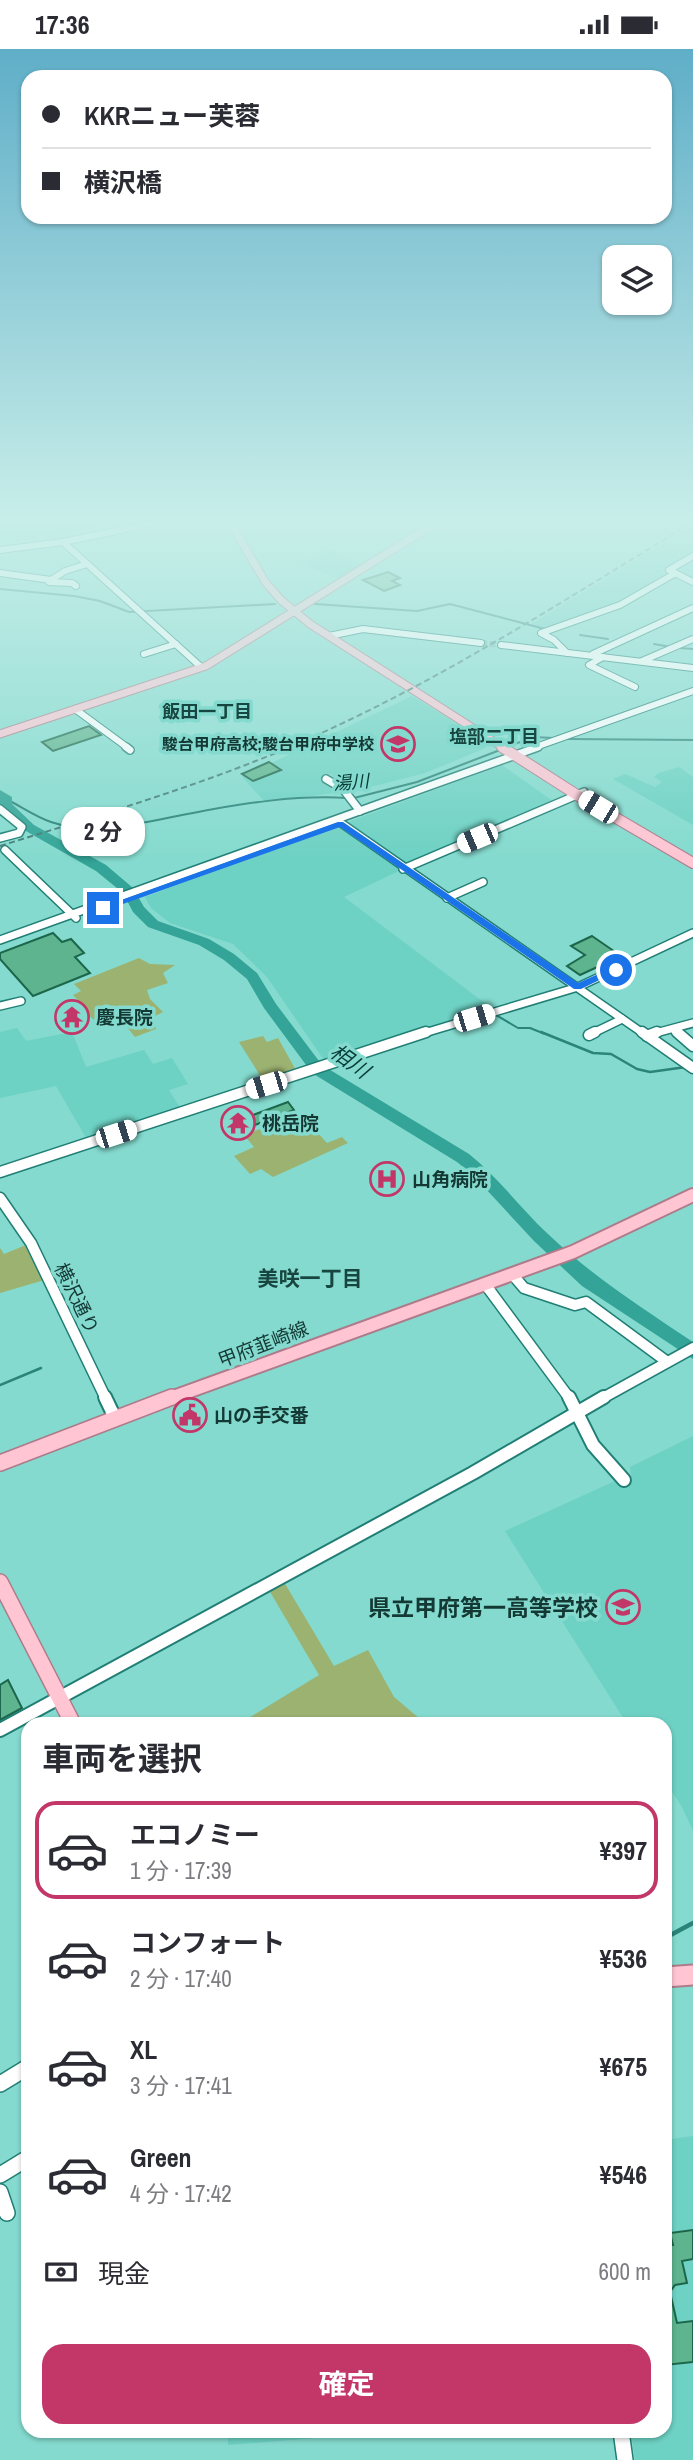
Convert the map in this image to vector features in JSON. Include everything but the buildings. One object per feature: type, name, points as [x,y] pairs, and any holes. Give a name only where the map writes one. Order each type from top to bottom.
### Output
[{"type":"main road","points":[[0,734],[201,667],[252,637]]},
{"type":"main road","points":[[334,637],[693,863]]},
{"type":"main road","points":[[581,794],[693,857]]},
{"type":"main road","points":[[573,1252],[693,1195]]},
{"type":"main road","name":"甲府韮崎線","points":[[0,1463],[115,1418],[573,1252]]},
{"type":"main road","points":[[0,1582],[70,1717]]},
{"type":"main road","points":[[672,1976],[693,1975]]},
{"type":"street","points":[[168,637],[201,667]]},
{"type":"street","points":[[426,637],[481,643]]},
{"type":"street","points":[[548,637],[567,653]]},
{"type":"street","points":[[589,655],[634,637]]},
{"type":"street","points":[[640,662],[693,639]]},
{"type":"street","points":[[144,654],[176,644]]},
{"type":"street","points":[[500,645],[693,668]]},
{"type":"street","points":[[610,648],[607,657],[589,665],[635,687]]},
{"type":"street","points":[[141,893],[514,751],[567,738],[693,691]]},
{"type":"street","points":[[0,943],[341,824],[514,751],[583,735],[693,697]]},
{"type":"street","points":[[75,709],[130,750]]},
{"type":"street","points":[[326,779],[343,789],[360,811]]},
{"type":"street","points":[[402,869],[581,794]]},
{"type":"street","points":[[0,809],[22,827],[19,833],[0,838]]},
{"type":"street","points":[[341,824],[402,869],[693,1068]]},
{"type":"street","points":[[5,850],[74,916]]},
{"type":"street","points":[[447,898],[483,882]]},
{"type":"street","points":[[0,1172],[325,1065],[578,987],[693,933]]},
{"type":"street","points":[[0,1006],[21,1001]]},
{"type":"street","points":[[682,1014],[693,1024]]},
{"type":"street","points":[[589,1035],[622,1019]]},
{"type":"street","points":[[674,1030],[693,1024]]},
{"type":"street","points":[[647,1036],[666,1028],[674,1030],[693,1046]]},
{"type":"street","name":"横沢通り","points":[[0,1198],[31,1243],[115,1418]]},
{"type":"street","points":[[512,1274],[524,1288],[575,1305],[586,1302],[666,1360]]},
{"type":"street","points":[[485,1284],[573,1403],[576,1415],[614,1472],[624,1480]]},
{"type":"street","points":[[24,1717],[473,1473],[666,1360],[693,1348]]},
{"type":"street","points":[[0,1730],[21,1718]]},
{"type":"street","points":[[0,2084],[21,2071]]},
{"type":"street","points":[[0,2175],[21,2162]]},
{"type":"street","points":[[0,2192],[7,2213]]},
{"type":"street","points":[[622,2438],[625,2460]]},
{"type":"shaded area","name":"駿台甲府高校;駿台甲府中学校","points":[[412,696],[485,741],[486,748],[425,773],[351,792],[331,774],[324,777],[334,793],[265,802],[242,777]]},
{"type":"shaded area","points":[[502,765],[557,804],[344,897],[494,1010],[326,1063],[267,977],[233,944],[170,923],[151,908],[145,897]]},
{"type":"shaded area","points":[[679,767],[693,777],[693,825],[613,779],[625,774],[655,787],[662,782],[654,777]]},
{"type":"shaded area","points":[[139,958],[150,964],[175,965],[163,973],[168,983],[147,990],[150,999],[163,1012],[153,1017],[156,1029],[135,1037],[122,1021],[103,1028],[83,1010],[86,1008],[73,995],[81,991],[74,984]]},
{"type":"shaded area","points":[[17,1028],[26,1041],[72,1032],[86,1067],[144,1050],[153,1064],[172,1058],[188,1084],[169,1090],[182,1111],[89,1143],[56,1086],[0,1098],[0,1032]]},
{"type":"shaded area","points":[[263,1036],[267,1042],[278,1038],[298,1074],[266,1085],[239,1042]]},
{"type":"shaded area","points":[[301,1114],[327,1143],[342,1137],[348,1143],[273,1177],[261,1169],[250,1174],[234,1156],[254,1147],[244,1135]]},
{"type":"shaded area","points":[[31,1243],[48,1279],[0,1293],[0,1248],[4,1254]]},
{"type":"shaded area","name":"県立甲府第一高等学校","points":[[693,1436],[693,1831],[672,1792],[672,1717],[623,1717],[505,1531],[631,1476],[630,1467]]},
{"type":"shaded area","points":[[281,1577],[334,1666],[368,1650],[394,1697],[418,1717],[250,1717],[319,1675],[266,1585]]},
{"type":"shaded area","points":[[693,2136],[693,2460],[635,2460],[632,2438],[672,2438],[672,2139]]},
{"type":"shaded area","points":[[228,2438],[314,2438],[228,2445]]},
{"type":"waterway","points":[[591,637],[608,639]]},
{"type":"waterway","points":[[654,644],[671,647]]},
{"type":"waterway","points":[[680,648],[693,649]]},
{"type":"waterway","name":"湯川","points":[[509,746],[534,737],[553,738]]},
{"type":"waterway","name":"湯川","points":[[567,739],[693,740]]},
{"type":"waterway","name":"湯川","points":[[354,798],[417,782],[500,750]]},
{"type":"waterway","name":"相川","points":[[0,794],[8,800],[6,805],[30,828],[101,868],[128,891],[138,909],[153,924],[204,942],[229,957],[252,976],[265,994],[269,1005],[317,1069],[463,1158],[478,1170],[540,1237],[588,1281],[693,1352]]},
{"type":"waterway","name":"湯川","points":[[8,800],[51,822],[104,828],[270,801],[347,798]]},
{"type":"waterway","points":[[496,1015],[518,1028],[530,1028],[545,1034]]},
{"type":"waterway","points":[[541,1032],[593,1053],[611,1054],[637,1069],[650,1072],[686,1067]]},
{"type":"waterway","points":[[0,1385],[41,1368]]},
{"type":"waterway","points":[[672,1934],[693,1923]]},
{"type":"tunnel","points":[[481,643],[501,645]]},
{"type":"railway","points":[[0,846],[209,779],[290,747],[377,706],[503,637]]},
{"type":"place","name":"駿台甲府高校;駿台甲府中学校","points":[[398,744]]},
{"type":"place","name":"慶長院","points":[[72,1017]]},
{"type":"place","name":"桃岳院","points":[[238,1123]]},
{"type":"place","name":"山角病院","points":[[387,1179]]},
{"type":"place","name":"山の手交番","points":[[190,1415]]},
{"type":"place","name":"県立甲府第一高等学校","points":[[623,1607]]},
{"type":"district","name":"飯田一丁目","points":[[207,711]]},
{"type":"district","name":"塩部二丁目","points":[[494,736]]},
{"type":"district","name":"美咲一丁目","points":[[310,1278]]},
{"type":"route","points":[[103,908],[341,824],[402,869],[578,987],[616,970]]}]
